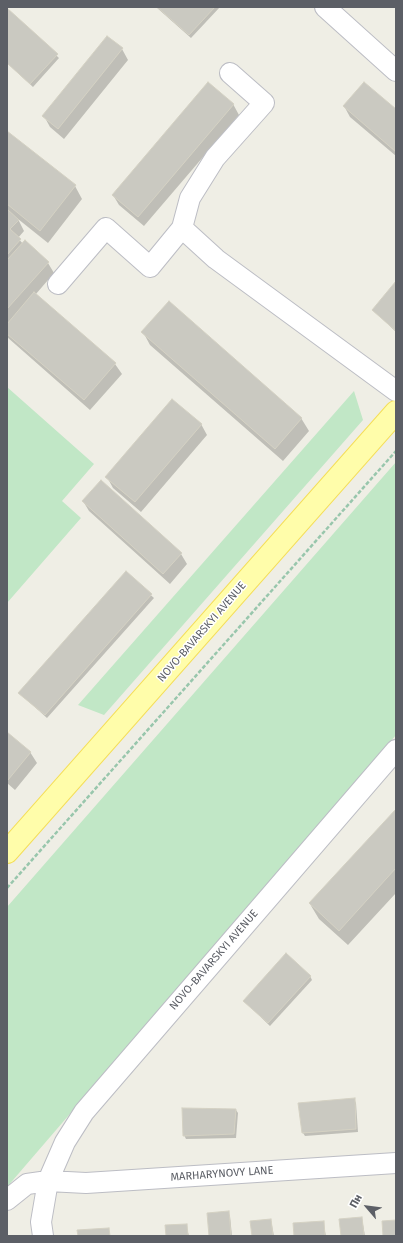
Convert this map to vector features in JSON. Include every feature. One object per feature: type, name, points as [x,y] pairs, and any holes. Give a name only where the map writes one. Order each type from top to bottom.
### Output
[{"type":"main road","name":"NOVO-BAVARSKYI AVENUE","points":[[7,852],[396,412]]},
{"type":"street","points":[[325,7],[396,71]]},
{"type":"street","points":[[58,284],[106,228],[150,267],[182,228],[190,198],[215,158],[264,103],[230,73]]},
{"type":"street","points":[[182,228],[216,258],[396,391]]},
{"type":"street","name":"NOVO-BAVARSKYI AVENUE","points":[[43,1236],[41,1222],[48,1181],[65,1142],[84,1112],[396,750]]},
{"type":"street","name":"MARHARYNOVY LANE","points":[[48,1181],[86,1183],[396,1163]]},
{"type":"street","points":[[7,1200],[27,1184],[48,1181]]},
{"type":"path","points":[[7,888],[396,451]]},
{"type":"green space","points":[[7,387],[94,464],[62,501],[81,518],[7,603]]},
{"type":"green space","points":[[354,391],[363,420],[104,715],[78,705]]},
{"type":"green space","points":[[396,462],[396,735],[7,1187],[7,907]]},
{"type":"building","points":[[157,7],[215,7],[189,35]]},
{"type":"building","points":[[7,8],[58,54],[30,84],[7,63]]},
{"type":"building","points":[[107,36],[123,48],[58,129],[42,116]]},
{"type":"building","points":[[208,82],[234,104],[138,217],[112,195]]},
{"type":"building","points":[[364,82],[396,109],[396,152],[343,106]]},
{"type":"building","points":[[7,131],[76,185],[40,231],[7,204]]},
{"type":"building","points":[[7,209],[19,220],[10,229],[21,239],[7,255]]},
{"type":"building","points":[[25,240],[49,262],[7,309],[7,260]]},
{"type":"building","points":[[396,281],[396,331],[372,310]]},
{"type":"building","points":[[34,292],[116,363],[84,400],[7,334],[7,324]]},
{"type":"building","points":[[169,301],[302,418],[275,449],[141,332]]},
{"type":"building","points":[[172,399],[202,424],[135,502],[105,477]]},
{"type":"building","points":[[101,480],[182,553],[163,574],[82,501]]},
{"type":"building","points":[[126,571],[152,594],[45,715],[18,693]]},
{"type":"building","points":[[7,732],[31,752],[8,780],[7,779]]},
{"type":"building","points":[[396,809],[396,868],[339,931],[309,903]]},
{"type":"building","points":[[286,953],[311,976],[268,1023],[243,1001]]},
{"type":"building","points":[[355,1098],[356,1129],[302,1133],[298,1103]]},
{"type":"building","points":[[182,1108],[236,1109],[234,1134],[183,1136]]},
{"type":"building","points":[[229,1211],[231,1236],[209,1236],[207,1213]]},
{"type":"building","points":[[362,1217],[364,1236],[341,1236],[339,1219]]},
{"type":"building","points":[[271,1219],[273,1236],[252,1236],[250,1221]]},
{"type":"building","points":[[396,1220],[396,1236],[383,1236],[382,1221]]},
{"type":"building","points":[[324,1221],[325,1236],[294,1236],[293,1223]]},
{"type":"building","points":[[187,1224],[188,1236],[166,1236],[165,1225]]},
{"type":"building","points":[[109,1228],[110,1236],[78,1236],[77,1230]]}]
